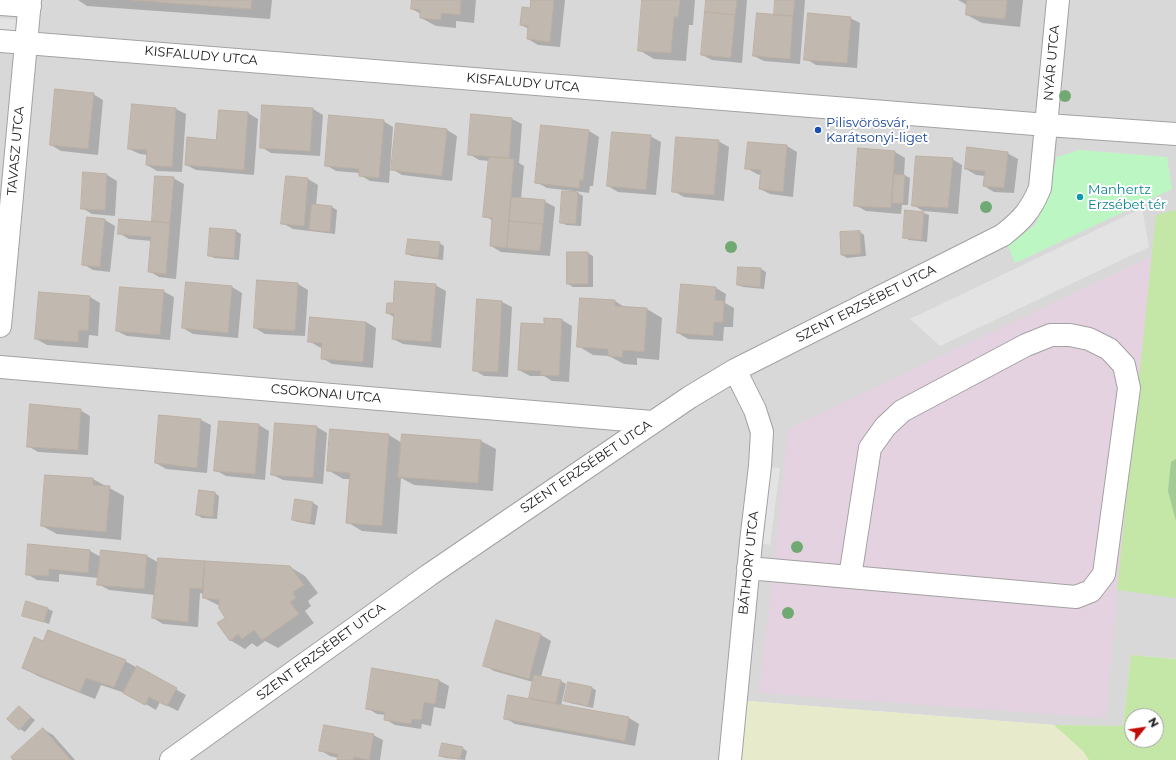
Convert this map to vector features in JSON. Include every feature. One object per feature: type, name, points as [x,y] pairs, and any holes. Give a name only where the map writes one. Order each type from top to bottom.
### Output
[{"type":"street","name":"NYÁR UTCA","points":[[1047,126],[1058,0]]},
{"type":"street","points":[[0,4],[30,3]]},
{"type":"street","name":"TAVASZ UTCA","points":[[0,326],[30,3]]},
{"type":"street","name":"KISFALUDY UTCA","points":[[0,41],[1047,126]]},
{"type":"street","points":[[1047,126],[1176,134]]},
{"type":"street","name":"SZENT ERZSÉBET UTCA","points":[[171,760],[429,574],[652,422],[735,370],[1003,234],[1026,214],[1034,203],[1040,188],[1047,126]]},
{"type":"street","points":[[748,568],[1076,598],[1091,591],[1104,574],[1129,388],[1124,365],[1109,349],[1089,339],[1070,335],[1051,335],[1026,345],[902,410],[885,427],[870,448],[850,577]]},
{"type":"street","name":"CSOKONAI UTCA","points":[[0,367],[652,422]]},
{"type":"street","name":"BÁTHORY UTCA","points":[[730,760],[748,568],[760,466],[762,432],[755,410],[735,370]]},
{"type":"shaded area","points":[[0,0],[1176,0],[1176,659],[1131,655],[1123,726],[1054,725],[747,701],[740,760],[0,760]]},
{"type":"shaded area","points":[[0,18],[18,20],[15,42],[0,41]]},
{"type":"shaded area","points":[[1142,208],[1149,247],[940,346],[910,319]]},
{"type":"shaded area","points":[[1152,256],[1117,590],[1106,718],[759,693],[774,570],[788,429]]},
{"type":"shaded area","points":[[760,466],[780,468],[770,545],[751,542]]},
{"type":"green space","points":[[1079,150],[1167,157],[1172,189],[1015,263],[1008,246],[1035,225],[1044,206],[1057,157]]},
{"type":"green space","points":[[1176,210],[1176,598],[1117,590],[1156,215]]},
{"type":"green space","points":[[1176,459],[1176,521],[1168,491],[1171,462]]},
{"type":"green space","points":[[1131,655],[1176,659],[1176,760],[1089,760],[1083,751],[1054,725],[1123,726],[1124,717],[1124,748],[1164,748],[1164,708],[1125,708]]},
{"type":"green space","points":[[746,701],[1054,725],[1083,751],[1089,760],[740,760]]},
{"type":"building","points":[[133,0],[252,0],[251,9]]},
{"type":"building","points":[[412,0],[461,0],[460,15],[441,13],[441,20],[420,18],[420,10],[411,9]]},
{"type":"building","points":[[531,0],[554,0],[550,42],[527,39],[528,26],[520,25],[522,7],[530,8]]},
{"type":"building","points":[[642,0],[680,0],[678,17],[674,17],[671,53],[638,51]]},
{"type":"building","points":[[706,0],[737,0],[735,15],[705,12]]},
{"type":"building","points":[[775,0],[795,0],[793,16],[774,15]]},
{"type":"building","points":[[967,0],[1007,0],[1005,19],[966,15]]},
{"type":"building","points":[[705,12],[735,15],[731,58],[701,55]]},
{"type":"building","points":[[757,13],[793,16],[790,59],[753,56]]},
{"type":"building","points":[[808,13],[851,17],[847,63],[804,60]]},
{"type":"building","points":[[55,89],[94,93],[88,149],[50,145]]},
{"type":"building","points":[[132,104],[176,108],[172,167],[146,165],[147,150],[128,149]]},
{"type":"building","points":[[262,105],[313,108],[310,151],[260,148]]},
{"type":"building","points":[[219,110],[248,112],[244,170],[185,165],[187,137],[216,140]]},
{"type":"building","points":[[471,114],[512,118],[509,158],[468,155]]},
{"type":"building","points":[[329,115],[384,120],[379,178],[359,176],[359,169],[325,166]]},
{"type":"building","points":[[396,123],[447,129],[442,176],[391,170]]},
{"type":"building","points":[[541,125],[589,130],[583,181],[580,180],[579,188],[535,183]]},
{"type":"building","points":[[612,132],[651,135],[646,190],[607,186]]},
{"type":"building","points":[[676,137],[719,140],[714,195],[672,192]]},
{"type":"building","points":[[748,142],[787,145],[783,192],[759,189],[761,170],[745,169]]},
{"type":"building","points":[[967,147],[1008,152],[1004,188],[983,186],[985,171],[965,169]]},
{"type":"building","points":[[858,148],[895,151],[891,208],[854,206]]},
{"type":"building","points":[[916,156],[953,158],[948,208],[912,206]]},
{"type":"building","points":[[489,157],[514,159],[507,248],[490,246],[492,218],[483,217]]},
{"type":"building","points":[[83,172],[107,174],[105,210],[81,209]]},
{"type":"building","points":[[894,174],[905,175],[903,203],[892,203]]},
{"type":"building","points":[[155,176],[174,177],[170,223],[152,221]]},
{"type":"building","points":[[286,176],[308,178],[304,226],[281,224]]},
{"type":"building","points":[[562,191],[578,192],[576,224],[560,223]]},
{"type":"building","points":[[511,197],[545,200],[543,224],[509,221]]},
{"type":"building","points":[[312,204],[332,206],[330,232],[309,230]]},
{"type":"building","points":[[905,210],[924,212],[922,240],[903,238]]},
{"type":"building","points":[[87,217],[105,219],[100,267],[82,265]]},
{"type":"building","points":[[119,219],[170,223],[166,274],[148,272],[151,237],[118,234]]},
{"type":"building","points":[[509,221],[543,224],[540,251],[507,248]]},
{"type":"building","points":[[210,228],[236,230],[234,258],[208,256]]},
{"type":"building","points":[[860,231],[861,254],[841,255],[840,232]]},
{"type":"building","points":[[408,239],[440,242],[438,258],[406,254]]},
{"type":"building","points":[[567,252],[588,252],[588,284],[567,284]]},
{"type":"building","points":[[738,267],[761,268],[760,287],[737,285]]},
{"type":"building","points":[[257,280],[298,283],[295,331],[254,328]]},
{"type":"building","points":[[395,281],[436,284],[431,342],[392,339],[394,314],[386,313],[387,303],[393,303]]},
{"type":"building","points":[[186,282],[232,286],[228,333],[182,328]]},
{"type":"building","points":[[681,284],[716,287],[715,300],[724,301],[723,322],[714,322],[713,336],[677,333]]},
{"type":"building","points":[[120,287],[164,290],[160,335],[116,331]]},
{"type":"building","points":[[39,292],[90,296],[88,331],[79,330],[78,342],[35,339]]},
{"type":"building","points":[[580,298],[615,300],[615,306],[647,308],[644,352],[623,350],[622,357],[608,356],[608,349],[577,347]]},
{"type":"building","points":[[477,299],[502,301],[498,372],[473,371]]},
{"type":"building","points":[[310,317],[366,322],[363,362],[321,359],[322,343],[308,342]]},
{"type":"building","points":[[544,318],[562,319],[559,376],[540,375],[541,371],[518,370],[521,323],[544,324]]},
{"type":"building","points":[[30,404],[81,409],[78,450],[27,447]]},
{"type":"building","points":[[159,415],[201,419],[197,468],[155,463]]},
{"type":"building","points":[[219,421],[259,424],[255,474],[214,471]]},
{"type":"building","points":[[275,423],[317,426],[313,478],[271,475]]},
{"type":"building","points":[[330,429],[389,434],[382,526],[346,523],[350,473],[327,471]]},
{"type":"building","points":[[402,434],[481,440],[478,483],[398,477]]},
{"type":"building","points":[[45,475],[93,478],[93,485],[110,486],[106,532],[41,526]]},
{"type":"building","points":[[199,490],[215,492],[213,517],[196,515]]},
{"type":"building","points":[[295,499],[313,502],[310,523],[292,520]]},
{"type":"building","points":[[28,544],[90,550],[88,573],[49,569],[49,576],[26,575]]},
{"type":"building","points":[[101,550],[147,555],[144,589],[97,585]]},
{"type":"building","points":[[158,558],[205,561],[202,589],[190,588],[188,622],[152,618]]},
{"type":"building","points":[[205,561],[290,566],[304,585],[293,592],[296,598],[290,602],[299,614],[262,640],[254,630],[242,639],[238,634],[230,641],[217,623],[225,618],[219,608],[219,600],[203,598]]},
{"type":"building","points":[[26,601],[48,608],[44,622],[22,616]]},
{"type":"building","points":[[496,620],[541,634],[529,679],[483,666]]},
{"type":"building","points":[[48,630],[126,660],[114,687],[86,678],[80,692],[22,668],[34,637],[43,641]]},
{"type":"building","points":[[137,666],[177,688],[167,706],[149,697],[145,705],[123,693]]},
{"type":"building","points":[[372,668],[439,680],[435,704],[424,702],[421,720],[412,719],[411,724],[384,720],[385,712],[366,709]]},
{"type":"building","points":[[534,675],[561,680],[556,703],[529,698]]},
{"type":"building","points":[[568,682],[592,687],[588,706],[564,701]]},
{"type":"building","points":[[508,695],[629,717],[625,741],[504,719]]},
{"type":"building","points":[[19,706],[31,717],[19,730],[7,719]]},
{"type":"building","points":[[324,725],[374,734],[369,760],[354,757],[353,760],[337,760],[338,754],[319,751]]},
{"type":"building","points":[[43,728],[71,760],[13,760],[11,757]]},
{"type":"building","points":[[442,743],[463,747],[460,759],[439,756]]},
{"type":"place","name":"Pilisvörösvár, Karátsonyi-liget","points":[[818,130]]},
{"type":"place","name":"Manhertz Erzsébet tér","points":[[1080,197]]}]
